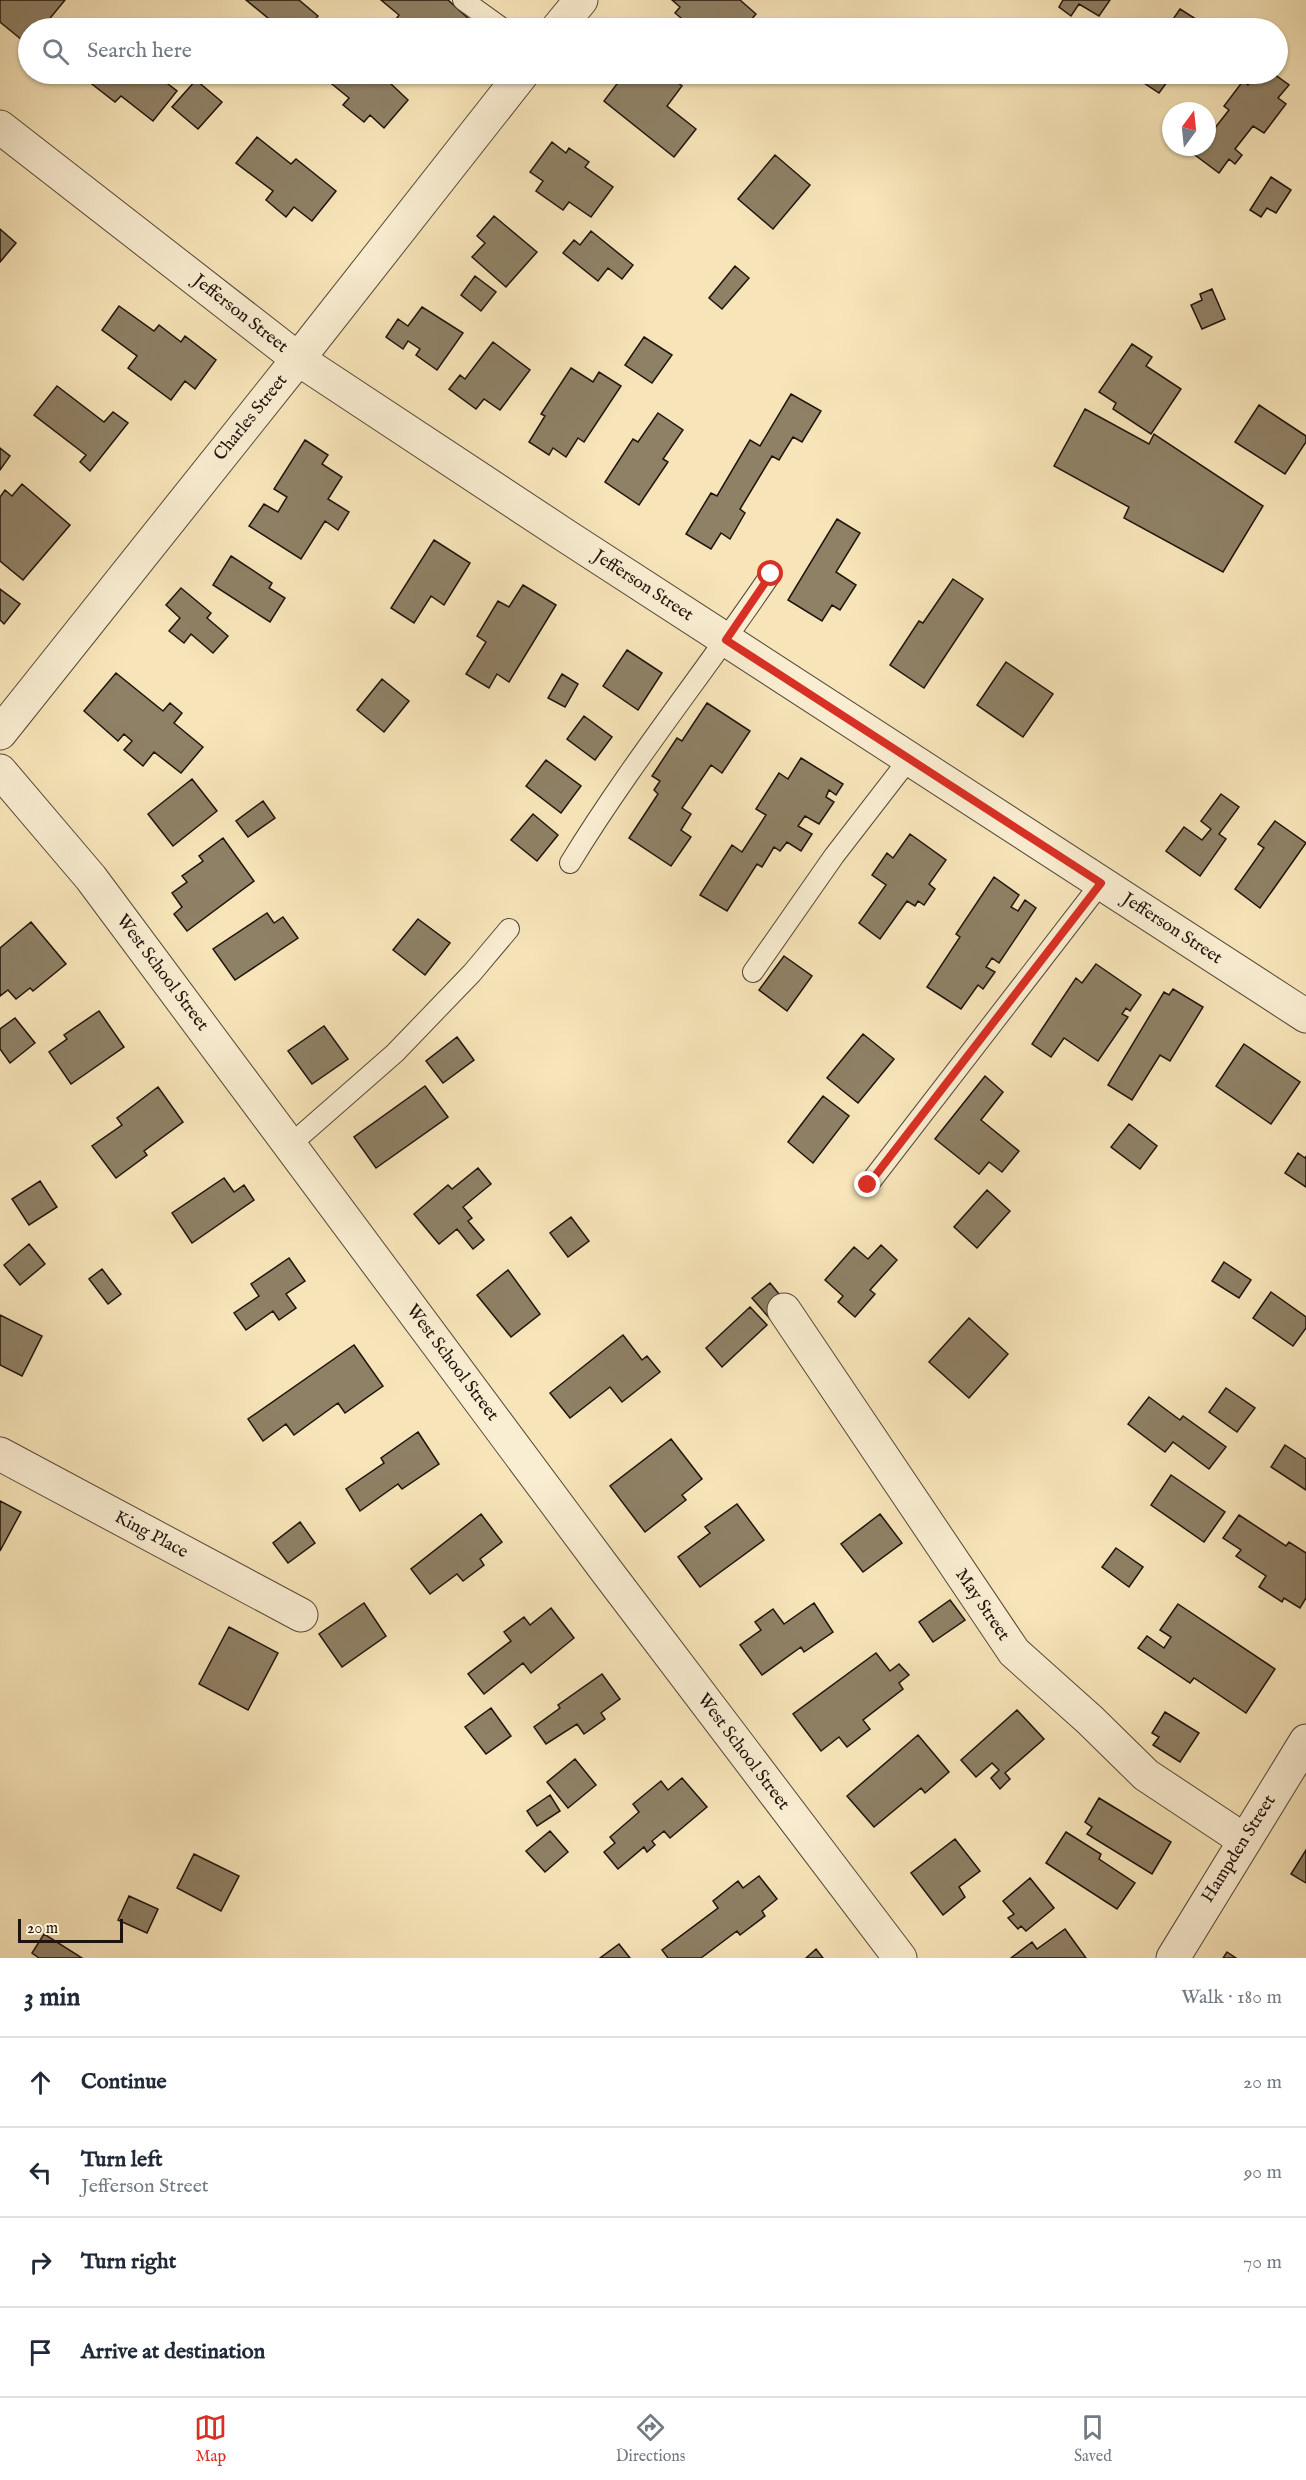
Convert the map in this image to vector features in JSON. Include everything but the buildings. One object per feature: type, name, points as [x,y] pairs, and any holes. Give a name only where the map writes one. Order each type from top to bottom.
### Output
[{"type":"street","points":[[566,18],[581,0]]},
{"type":"street","name":"Charles Street","points":[[0,733],[514,84]]},
{"type":"street","name":"Jefferson Street","points":[[0,128],[298,359],[1306,1016]]},
{"type":"street","name":"West School Street","points":[[0,771],[91,878],[605,1569],[900,1958]]},
{"type":"street","name":"May Street","points":[[784,1310],[1014,1653],[1090,1720],[1146,1775],[1244,1839]]},
{"type":"street","name":"King Place","points":[[0,1454],[301,1615]]},
{"type":"street","name":"Hampden Street","points":[[1173,1958],[1306,1741]]},
{"type":"lane","points":[[463,0],[488,18]]},
{"type":"lane","points":[[570,863],[605,805],[726,640],[771,574]]},
{"type":"lane","points":[[753,972],[834,856],[909,759]]},
{"type":"lane","points":[[868,1185],[1101,883]]},
{"type":"lane","points":[[290,1145],[395,1053],[472,973],[508,929]]},
{"type":"route","points":[[771,574],[726,640],[1101,883],[868,1185]]}]
